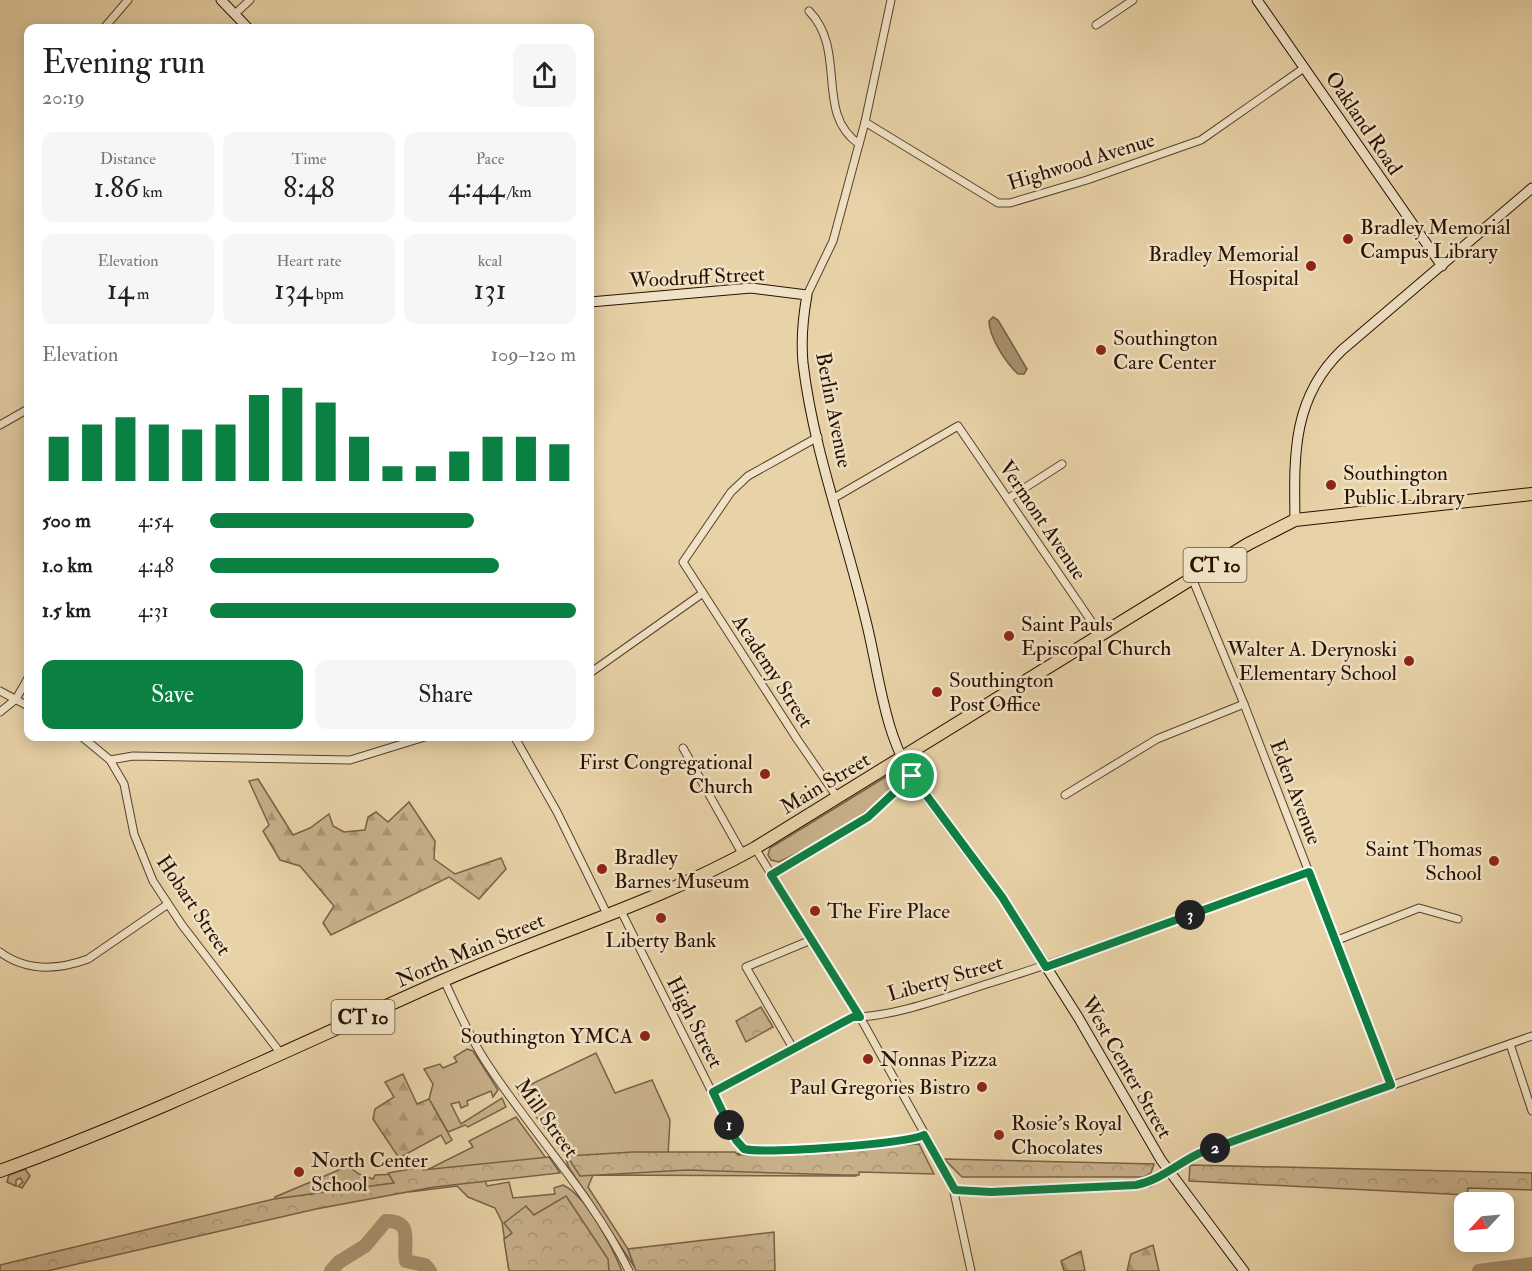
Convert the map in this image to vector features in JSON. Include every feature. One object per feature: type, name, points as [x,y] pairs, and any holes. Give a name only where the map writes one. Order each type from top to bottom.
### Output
[{"type":"highway","name":"Main Street","points":[[755,848],[1192,578],[1248,544],[1295,520],[1532,494]]},
{"type":"highway","name":"North Main Street","points":[[0,1171],[282,1055],[444,980],[696,879],[755,848]]},
{"type":"street","points":[[107,24],[128,0]]},
{"type":"street","points":[[221,0],[245,24]]},
{"type":"street","points":[[236,13],[250,0]]},
{"type":"street","name":"Berlin Avenue","points":[[891,0],[865,122],[833,242],[807,295],[803,318],[803,362],[818,437],[866,617],[892,732],[902,759],[912,776]]},
{"type":"street","points":[[1096,25],[1133,0]]},
{"type":"street","name":"Oakland Road","points":[[1257,0],[1442,266]]},
{"type":"street","points":[[809,11],[819,22],[829,47],[836,112],[843,130],[859,144]]},
{"type":"street","name":"Highwood Avenue","points":[[865,122],[998,202],[1010,203],[1088,180],[1201,140],[1304,68]]},
{"type":"street","points":[[1295,520],[1297,436],[1304,407],[1319,375],[1342,350],[1532,188]]},
{"type":"street","name":"Woodruff Street","points":[[594,302],[751,288],[807,295]]},
{"type":"street","points":[[0,425],[24,411]]},
{"type":"street","name":"Vermont Avenue","points":[[834,498],[958,426],[1010,498],[1100,634]]},
{"type":"street","name":"Academy Street","points":[[818,437],[748,476],[731,492],[683,561],[837,797]]},
{"type":"street","points":[[1010,498],[1062,464]]},
{"type":"street","name":"Eden Avenue","points":[[1192,578],[1244,704],[1391,1085]]},
{"type":"street","points":[[594,670],[703,593]]},
{"type":"street","points":[[0,712],[16,699],[24,685]]},
{"type":"street","points":[[0,691],[24,704]]},
{"type":"street","points":[[1065,795],[1157,739],[1244,704]]},
{"type":"street","name":"Hobart Street","points":[[87,741],[110,760],[124,784],[134,834],[144,862],[168,904],[282,1055]]},
{"type":"street","points":[[110,760],[133,756],[350,760],[412,741]]},
{"type":"street","points":[[517,741],[557,812],[608,914]]},
{"type":"street","points":[[683,748],[743,855]]},
{"type":"street","points":[[771,875],[868,817],[912,776]]},
{"type":"street","name":"West Center Street","points":[[912,776],[1002,897],[1169,1171],[1244,1271]]},
{"type":"street","points":[[755,848],[860,1017],[955,1190],[971,1271]]},
{"type":"street","name":"Liberty Street","points":[[713,1092],[853,1017],[915,1005],[1046,967],[1309,872]]},
{"type":"street","points":[[0,952],[20,963],[35,966],[60,968],[74,964],[88,959],[168,904]]},
{"type":"street","points":[[1335,941],[1419,908],[1458,919]]},
{"type":"street","name":"High Street","points":[[620,909],[736,1140],[744,1149],[844,1146],[911,1140],[924,1135]]},
{"type":"street","points":[[794,1050],[746,967],[811,940]]},
{"type":"street","name":"Mill Street","points":[[444,980],[468,1032],[487,1064],[604,1226],[629,1271]]},
{"type":"street","points":[[955,1190],[991,1192],[1136,1185],[1156,1180],[1200,1153],[1532,1036]]},
{"type":"street","points":[[1510,1044],[1532,1111]]},
{"type":"green space","points":[[892,773],[896,773],[899,781],[859,817],[779,862],[771,860],[768,855],[770,848]]},
{"type":"green space","points":[[258,779],[293,835],[310,828],[329,814],[333,826],[344,832],[365,830],[368,817],[376,812],[388,822],[409,802],[435,841],[434,859],[455,874],[501,858],[506,869],[479,899],[449,877],[331,935],[323,923],[334,906],[300,866],[280,860],[263,831],[269,825],[249,781]]},
{"type":"green space","points":[[761,1007],[773,1027],[746,1042],[736,1021]]},
{"type":"green space","points":[[467,1049],[473,1051],[498,1090],[493,1097],[491,1091],[467,1101],[468,1105],[461,1108],[459,1102],[451,1104],[461,1124],[502,1098],[506,1107],[468,1127],[465,1125],[448,1132],[429,1099],[433,1084],[424,1069],[440,1064],[443,1068],[457,1062],[454,1057]]},
{"type":"green space","points":[[596,1053],[615,1093],[652,1080],[670,1120],[668,1155],[809,1152],[810,1157],[859,1166],[856,1176],[593,1175],[588,1187],[628,1249],[635,1268],[569,1168],[564,1154],[517,1091]]},
{"type":"green space","points":[[403,1074],[417,1104],[429,1099],[452,1140],[446,1144],[441,1135],[399,1158],[373,1119],[375,1109],[394,1097],[385,1082]]},
{"type":"green space","points":[[516,1117],[546,1158],[541,1162],[360,1188],[359,1183],[277,1202],[275,1197],[348,1166],[359,1174],[373,1179],[375,1175],[401,1174],[421,1164],[425,1171],[473,1147],[469,1141]]},
{"type":"green space","points":[[919,1144],[934,1174],[859,1172],[859,1175],[843,1175],[687,1170],[580,1176],[567,1156],[633,1152],[735,1152],[738,1155]]},
{"type":"green space","points":[[549,1157],[560,1173],[434,1187],[316,1209],[47,1271],[0,1271],[0,1265],[274,1199],[394,1183],[388,1173],[421,1167],[423,1170]]},
{"type":"green space","points":[[944,1159],[1154,1164],[1151,1173],[1144,1177],[962,1177]]},
{"type":"green space","points":[[1190,1165],[1532,1173],[1532,1190],[1468,1188],[1467,1192],[1454,1192],[1454,1194],[1189,1181]]},
{"type":"green space","points":[[25,1169],[30,1176],[22,1188],[18,1186],[23,1182],[20,1178],[16,1180],[16,1186],[7,1182],[9,1175]]},
{"type":"green space","points":[[483,1175],[487,1186],[509,1182],[513,1198],[555,1194],[554,1188],[563,1185],[572,1191],[598,1223],[622,1271],[509,1271],[502,1222],[495,1208],[468,1197],[457,1186],[409,1192]]},
{"type":"green space","points":[[566,1196],[608,1259],[609,1271],[509,1271],[504,1239],[512,1233],[504,1223],[526,1206],[534,1215]]},
{"type":"green space","points":[[774,1232],[775,1271],[636,1271],[628,1249]]},
{"type":"green space","points":[[1153,1245],[1159,1271],[1127,1271],[1131,1254]]},
{"type":"green space","points":[[1081,1251],[1085,1271],[1064,1271],[1061,1261]]},
{"type":"shaded area","points":[[993,317],[998,320],[1027,369],[1024,374],[1018,374],[999,349],[990,327],[989,321]]},
{"type":"waterway","points":[[331,1271],[339,1262],[365,1246],[386,1221],[395,1222],[404,1229],[406,1261],[425,1265],[430,1271]]},
{"type":"waterway","points":[[1479,1271],[1532,1264]]},
{"type":"place","name":"Bradley Memorial Campus Library","points":[[1348,239]]},
{"type":"place","name":"Bradley Memorial Hospital","points":[[1311,266]]},
{"type":"place","name":"Southington Care Center","points":[[1101,350]]},
{"type":"place","name":"Southington Public Library","points":[[1331,485]]},
{"type":"place","name":"Saint Pauls Episcopal Church","points":[[1009,636]]},
{"type":"place","name":"Walter A. Derynoski Elementary School","points":[[1409,661]]},
{"type":"place","name":"Southington Post Office","points":[[937,692]]},
{"type":"place","name":"First Congregational Church","points":[[765,774]]},
{"type":"place","name":"Saint Thomas School","points":[[1494,861]]},
{"type":"place","name":"Bradley Barnes Museum","points":[[602,869]]},
{"type":"place","name":"The Fire Place","points":[[815,911]]},
{"type":"place","name":"Liberty Bank","points":[[661,918]]},
{"type":"place","name":"Southington YMCA","points":[[645,1036]]},
{"type":"place","name":"Nonnas Pizza","points":[[868,1059]]},
{"type":"place","name":"Paul Gregories Bistro","points":[[982,1087]]},
{"type":"place","name":"Rosie’s Royal Chocolates","points":[[999,1135]]},
{"type":"place","name":"North Center School","points":[[299,1172]]},
{"type":"route","points":[[912,776],[1002,897],[1046,967],[1309,872],[1391,1085],[1200,1153],[1179,1163],[1156,1180],[1136,1185],[991,1192],[955,1190],[924,1135],[911,1140],[844,1146],[744,1149],[736,1140],[713,1092],[853,1017],[860,1017],[771,875],[868,817],[912,776]]}]
